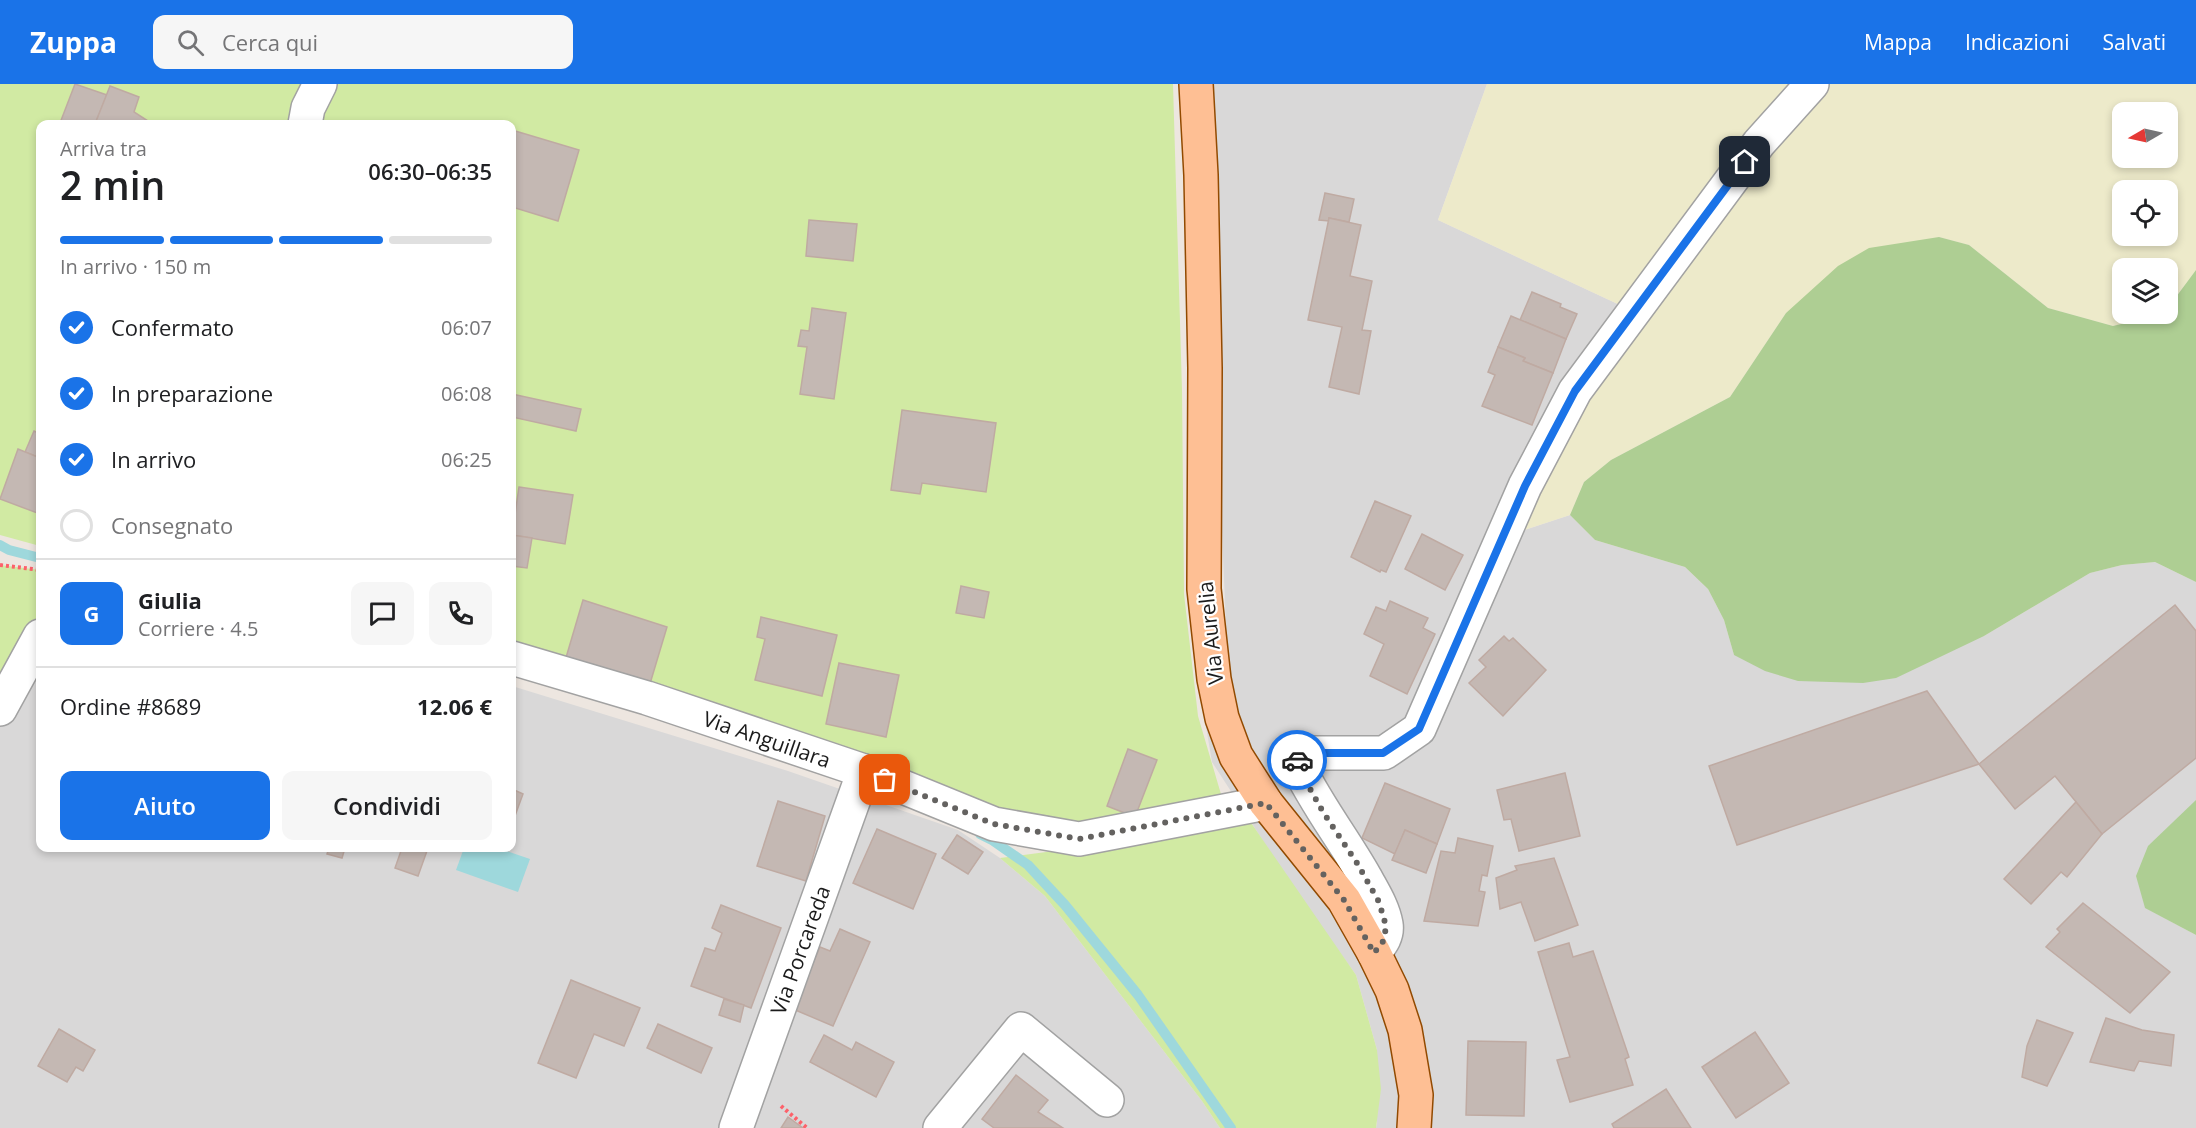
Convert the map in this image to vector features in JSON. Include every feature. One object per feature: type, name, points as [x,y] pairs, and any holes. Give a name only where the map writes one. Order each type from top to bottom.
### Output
[{"type":"main road","name":"Via Aurelia","points":[[1196,84],[1201,175],[1205,357],[1203,589],[1214,679],[1222,718],[1236,756],[1266,803],[1344,900],[1392,990],[1405,1030],[1416,1095],[1414,1128]]},
{"type":"street","points":[[306,120],[308,108],[321,84]]},
{"type":"street","points":[[1374,953],[1384,940],[1386,926],[1379,902],[1357,863],[1323,812],[1296,762],[1301,753],[1383,753],[1419,729],[1525,486],[1575,391],[1759,143],[1812,84]]},
{"type":"street","points":[[0,709],[36,643]]},
{"type":"street","name":"Via Anguillara","points":[[516,659],[647,698],[864,771],[994,824],[1079,839],[1266,803]]},
{"type":"street","name":"Via Porcareda","points":[[736,1128],[864,771]]},
{"type":"street","points":[[940,1128],[1021,1029],[1107,1100]]},
{"type":"path","points":[[0,565],[36,570]]},
{"type":"shaded area","points":[[1209,84],[1487,84],[1438,220],[1622,306],[1510,535],[1570,515],[1595,540],[1685,567],[1708,589],[1724,620],[1734,655],[1984,636],[2090,573],[2122,565],[2155,562],[2196,582],[2196,808],[2146,908],[2196,935],[2196,1128],[1376,1128],[1377,1050],[1356,975],[1287,878],[1212,762],[1192,645],[1226,627],[1213,314]]},
{"type":"shaded area","points":[[1487,84],[2196,84],[2196,270],[2178,294],[2178,258],[2112,258],[2112,324],[2121,324],[2113,326],[2048,308],[1969,245],[1939,237],[1786,313],[1730,397],[1611,460],[1584,482],[1570,515],[1509,535],[1622,306],[1438,220]]},
{"type":"shaded area","points":[[36,643],[36,852],[516,852],[516,687],[788,771],[958,830],[1000,858],[1045,896],[1202,1101],[1220,1128],[0,1128],[0,709]]},
{"type":"green space","points":[[0,84],[1173,84],[1182,390],[1184,594],[1198,716],[1223,801],[1092,831],[1027,824],[516,646],[516,120],[36,120],[36,545],[0,535]]},
{"type":"green space","points":[[1939,237],[1969,245],[2048,308],[2113,326],[2178,324],[2178,294],[2196,270],[2196,582],[2155,562],[2122,565],[2090,573],[1984,636],[1896,678],[1863,683],[1798,681],[1765,671],[1734,655],[1724,620],[1708,589],[1685,567],[1595,540],[1570,515],[1584,482],[1611,460],[1730,397],[1786,313],[1838,266],[1869,248]]},
{"type":"green space","points":[[0,565],[36,570],[36,643],[0,709]]},
{"type":"green space","points":[[2196,800],[2196,935],[2145,908],[2136,876],[2148,846]]},
{"type":"green space","points":[[1245,814],[1356,975],[1377,1050],[1381,1089],[1376,1128],[1220,1128],[1202,1101],[1045,896],[1000,858],[1099,845]]},
{"type":"water","points":[[463,852],[510,852],[530,859],[518,892],[456,870]]},
{"type":"building","points":[[75,84],[107,95],[97,120],[61,120]]},
{"type":"building","points":[[110,86],[139,97],[134,112],[146,120],[97,120]]},
{"type":"building","points":[[516,131],[579,150],[558,221],[516,208]]},
{"type":"building","points":[[1325,193],[1354,199],[1349,222],[1329,218],[1329,221],[1319,220]]},
{"type":"building","points":[[1329,218],[1361,225],[1350,276],[1372,281],[1362,330],[1371,331],[1359,394],[1329,387],[1342,327],[1308,320]]},
{"type":"building","points":[[809,220],[857,224],[853,261],[806,256]]},
{"type":"building","points":[[1532,292],[1561,304],[1560,307],[1577,314],[1566,339],[1520,320]]},
{"type":"building","points":[[812,308],[846,313],[834,399],[800,394],[807,347],[798,346],[801,330],[809,331]]},
{"type":"building","points":[[1511,316],[1566,339],[1553,373],[1523,361],[1525,358],[1498,347]]},
{"type":"building","points":[[1498,347],[1525,358],[1523,361],[1553,373],[1532,425],[1482,406],[1495,375],[1488,372]]},
{"type":"building","points":[[516,395],[581,409],[576,431],[516,418]]},
{"type":"building","points":[[902,410],[996,423],[986,492],[922,483],[920,494],[891,490]]},
{"type":"building","points":[[34,431],[36,432],[36,456],[25,452]]},
{"type":"building","points":[[18,449],[36,456],[36,512],[0,499]]},
{"type":"building","points":[[519,487],[573,495],[565,544],[516,536]]},
{"type":"building","points":[[1375,501],[1411,516],[1386,572],[1381,570],[1380,572],[1351,557]]},
{"type":"building","points":[[1422,534],[1463,555],[1445,590],[1405,569]]},
{"type":"building","points":[[516,536],[532,538],[527,568],[516,567]]},
{"type":"building","points":[[961,586],[989,592],[984,618],[956,613]]},
{"type":"building","points":[[583,600],[667,627],[649,687],[565,661]]},
{"type":"building","points":[[1390,601],[1428,618],[1423,628],[1435,634],[1407,694],[1370,676],[1384,644],[1364,634],[1376,607],[1386,611]]},
{"type":"building","points":[[2175,605],[2196,631],[2196,758],[2102,834],[2055,776],[2015,809],[1979,764]]},
{"type":"building","points":[[761,617],[837,635],[822,696],[755,680],[765,639],[757,637]]},
{"type":"building","points":[[1504,636],[1509,641],[1513,638],[1546,670],[1503,716],[1469,683],[1486,667],[1479,660]]},
{"type":"building","points":[[839,663],[899,675],[886,737],[826,724]]},
{"type":"building","points":[[1927,691],[1979,764],[1737,845],[1709,766]]},
{"type":"building","points":[[1128,749],[1157,760],[1135,817],[1107,806]]},
{"type":"building","points":[[1565,773],[1580,836],[1519,851],[1511,819],[1504,820],[1497,790]]},
{"type":"building","points":[[1385,783],[1450,809],[1437,844],[1405,830],[1395,854],[1362,838]]},
{"type":"building","points":[[516,791],[523,794],[516,813]]},
{"type":"building","points":[[778,801],[825,816],[806,881],[757,866]]},
{"type":"building","points":[[2076,802],[2102,834],[2067,877],[2061,872],[2031,904],[2004,879]]},
{"type":"building","points":[[877,829],[936,854],[913,909],[853,883]]},
{"type":"building","points":[[1405,830],[1437,844],[1426,873],[1392,860]]},
{"type":"building","points":[[957,835],[983,852],[968,874],[942,858]]},
{"type":"building","points":[[1458,838],[1493,846],[1487,876],[1482,875],[1479,891],[1485,892],[1478,926],[1424,921],[1441,851],[1455,853]]},
{"type":"building","points":[[328,852],[344,852],[342,858],[327,854]]},
{"type":"building","points":[[401,852],[427,852],[418,876],[395,868]]},
{"type":"building","points":[[1554,858],[1578,925],[1535,941],[1521,902],[1500,909],[1496,878],[1517,870],[1515,866]]},
{"type":"building","points":[[2083,903],[2170,972],[2130,1013],[2046,947],[2060,932],[2057,929]]},
{"type":"building","points":[[721,905],[781,928],[751,1008],[691,986],[705,948],[715,951],[722,933],[712,928]]},
{"type":"building","points":[[840,929],[870,942],[833,1026],[793,1009],[820,947],[830,951]]},
{"type":"building","points":[[1569,943],[1573,957],[1593,951],[1629,1057],[1625,1059],[1633,1085],[1570,1102],[1557,1060],[1570,1057],[1538,952]]},
{"type":"building","points":[[571,980],[640,1008],[624,1046],[594,1034],[576,1078],[538,1063]]},
{"type":"building","points":[[724,999],[744,1005],[740,1022],[719,1015]]},
{"type":"building","points":[[2106,1018],[2142,1030],[2174,1035],[2171,1066],[2139,1061],[2134,1071],[2090,1062]]},
{"type":"building","points":[[2037,1020],[2073,1033],[2047,1086],[2022,1077],[2027,1046]]},
{"type":"building","points":[[658,1024],[712,1048],[701,1073],[647,1048]]},
{"type":"building","points":[[59,1029],[95,1050],[83,1071],[76,1067],[67,1082],[38,1066]]},
{"type":"building","points":[[1755,1032],[1789,1083],[1736,1118],[1702,1067]]},
{"type":"building","points":[[824,1035],[852,1050],[856,1042],[894,1062],[876,1097],[810,1062]]},
{"type":"building","points":[[1468,1041],[1526,1042],[1524,1116],[1466,1115]]},
{"type":"building","points":[[1016,1075],[1048,1100],[1038,1112],[1063,1128],[994,1128],[982,1119]]},
{"type":"building","points":[[1666,1089],[1691,1128],[1614,1128],[1612,1124]]},
{"type":"building","points":[[788,1117],[803,1128],[781,1128]]},
{"type":"waterway","points":[[0,545],[9,550],[36,557]]},
{"type":"waterway","points":[[980,834],[1028,865],[1065,905],[1138,995],[1231,1128]]},
{"type":"way so far","points":[[885,780],[994,824],[1079,839],[1266,803],[1344,900],[1374,953],[1384,940],[1386,926],[1379,902],[1357,863],[1323,812],[1297,760]]},
{"type":"route","points":[[1297,760],[1301,753],[1383,753],[1419,729],[1525,486],[1575,391],[1745,162]]}]
